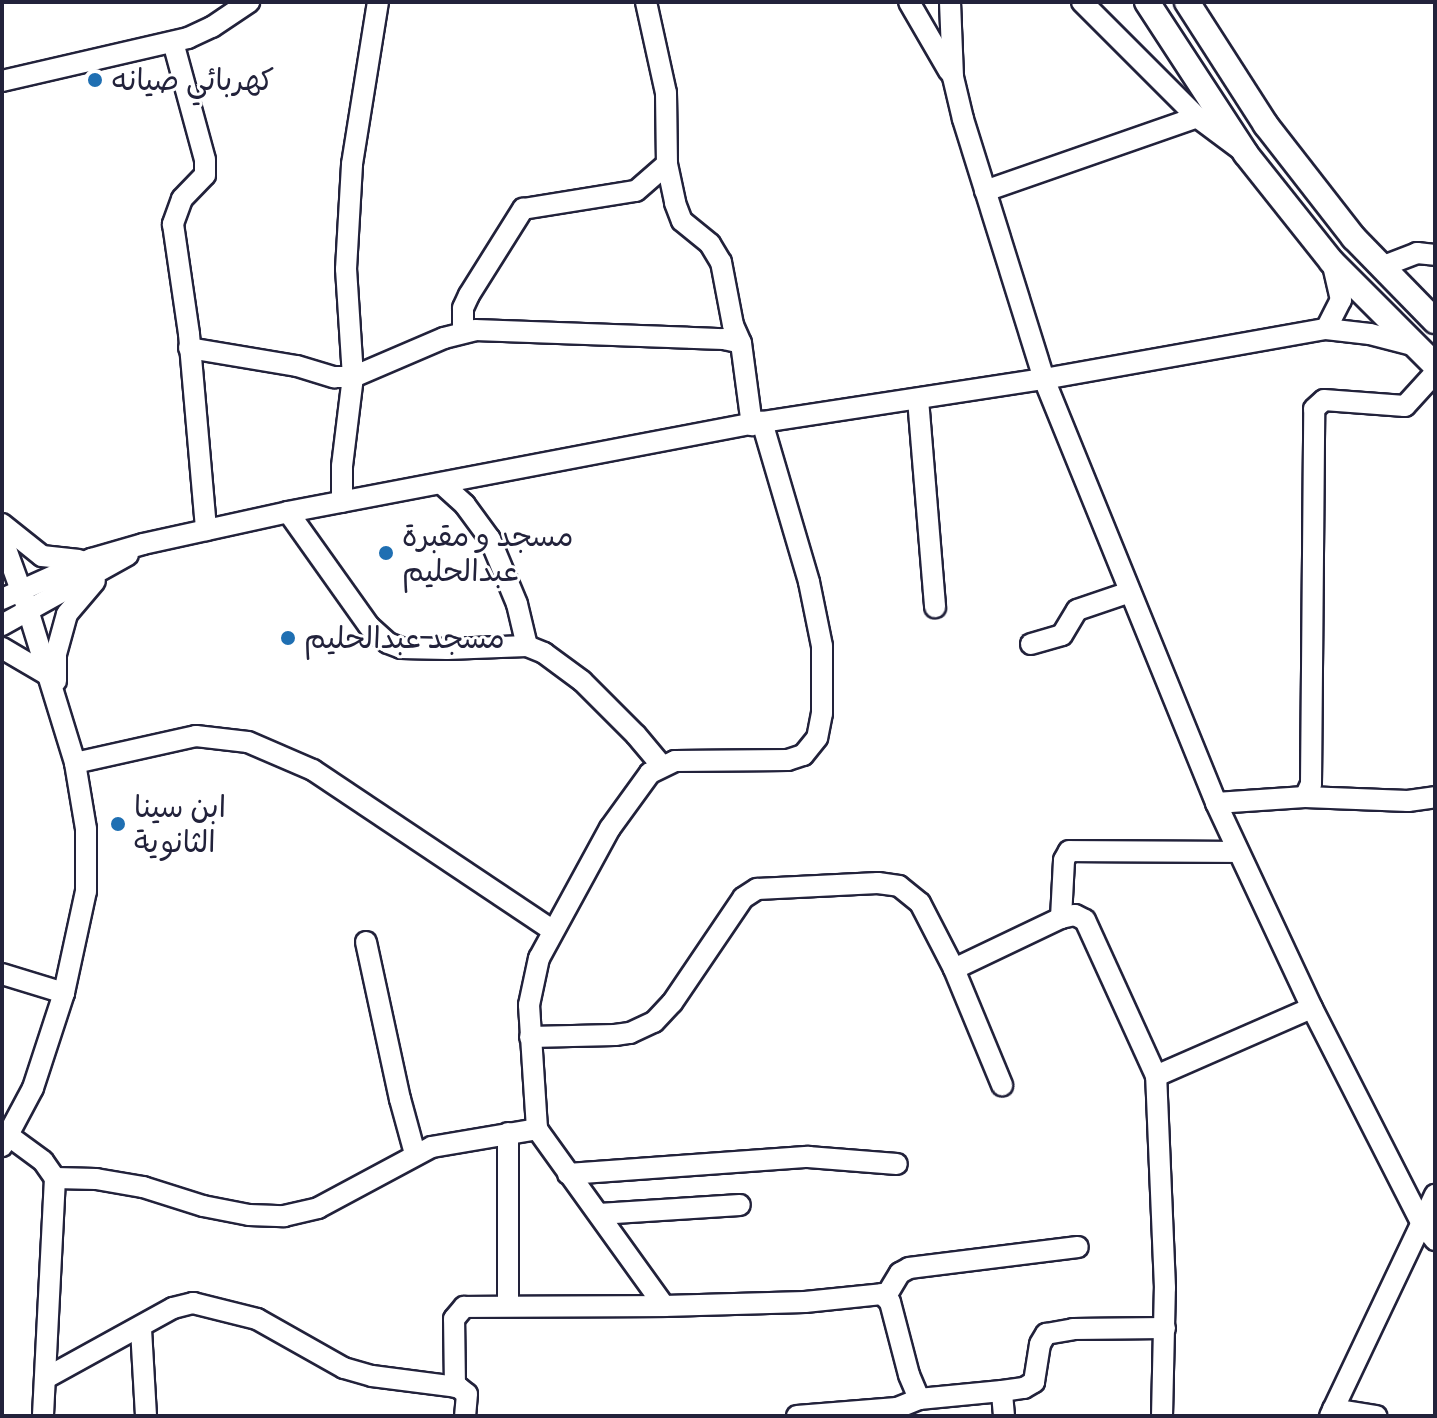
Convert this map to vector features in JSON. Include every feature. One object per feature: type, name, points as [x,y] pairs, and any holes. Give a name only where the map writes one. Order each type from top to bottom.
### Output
[{"type":"main road","points":[[1147,2],[1246,154],[1332,262],[1435,365]]},
{"type":"main road","points":[[1187,2],[1266,125],[1354,238],[1435,321]]},
{"type":"street","points":[[2,81],[173,42],[212,27],[249,2]]},
{"type":"street","points":[[342,502],[342,466],[353,377],[346,269],[352,164],[378,2]]},
{"type":"street","points":[[646,2],[666,93],[667,164],[682,221],[716,251],[733,325],[741,343],[757,424],[809,582],[822,646],[822,713],[817,738],[803,755],[788,760],[675,761],[661,765],[650,773],[610,828],[552,930],[532,981],[530,1037],[537,1129],[664,1306]]},
{"type":"street","points":[[909,2],[953,77]]},
{"type":"street","points":[[950,2],[953,77],[1044,379],[1238,852],[1312,1008],[1421,1222],[1435,1240]]},
{"type":"street","points":[[1082,2],[1197,117],[1246,154]]},
{"type":"street","points":[[173,42],[205,160],[205,175],[182,199],[173,224],[189,348],[206,530]]},
{"type":"street","points":[[985,191],[1197,117]]},
{"type":"street","points":[[463,332],[463,308],[469,295],[523,209],[636,191],[667,164]]},
{"type":"street","points":[[1381,267],[1417,253],[1435,255]]},
{"type":"street","points":[[1326,329],[1341,300],[1332,262]]},
{"type":"street","points":[[2,599],[21,589],[98,564],[143,544],[288,512],[757,424],[1044,379],[1326,329],[1370,334],[1412,345]]},
{"type":"street","points":[[189,348],[297,366],[334,377],[353,377],[463,332],[724,339],[741,343]]},
{"type":"street","points":[[1305,797],[1311,784],[1314,409],[1324,400],[1405,406],[1435,373]]},
{"type":"street","points":[[918,399],[935,607]]},
{"type":"street","points":[[442,484],[465,505],[490,539],[517,604],[527,646]]},
{"type":"street","points":[[288,512],[369,626],[388,643],[401,648],[432,649],[527,646],[562,663],[636,735],[661,765]]},
{"type":"street","points":[[2,524],[42,556],[98,564]]},
{"type":"street","points":[[2,538],[28,610],[75,763],[86,829],[86,891],[64,993],[33,1088],[6,1141],[43,1161],[55,1178],[43,1416]]},
{"type":"street","points":[[2,625],[98,564]]},
{"type":"street","points":[[56,701],[56,654],[63,626],[67,614],[98,564]]},
{"type":"street","points":[[1031,644],[1062,635],[1077,610],[1130,592]]},
{"type":"street","points":[[2,648],[48,675]]},
{"type":"street","points":[[75,763],[196,736],[248,742],[313,770],[552,930]]},
{"type":"street","points":[[1216,803],[1305,797],[1408,801],[1435,797]]},
{"type":"street","points":[[1061,918],[1064,860],[1069,851],[1238,852]]},
{"type":"street","points":[[530,1037],[630,1033],[654,1022],[672,1003],[743,898],[768,887],[878,883],[899,886],[930,916],[1002,1085]]},
{"type":"street","points":[[954,969],[1061,918],[1075,915],[1085,920],[1156,1076],[1165,1328],[1162,1416]]},
{"type":"street","points":[[366,942],[415,1154]]},
{"type":"street","points":[[2,974],[64,993]]},
{"type":"street","points":[[1156,1076],[1312,1008]]},
{"type":"street","points":[[55,1178],[96,1179],[143,1187],[234,1212],[284,1216],[318,1208],[415,1154],[450,1142],[537,1129]]},
{"type":"street","points":[[508,1133],[508,1306]]},
{"type":"street","points":[[568,1174],[808,1157],[897,1164]]},
{"type":"street","points":[[1376,1416],[1331,1412],[1435,1195]]},
{"type":"street","points":[[599,1214],[740,1205]]},
{"type":"street","points":[[886,1296],[900,1273],[909,1268],[1078,1247]]},
{"type":"street","points":[[455,1387],[454,1319],[458,1311],[508,1306],[805,1302],[877,1294],[886,1296],[890,1302],[909,1375],[919,1399]]},
{"type":"street","points":[[46,1378],[183,1305],[210,1306],[257,1319],[344,1368],[372,1376],[455,1387],[467,1394],[465,1416]]},
{"type":"street","points":[[797,1416],[897,1408],[919,1399],[1024,1388],[1034,1382],[1042,1339],[1055,1330],[1165,1328]]},
{"type":"street","points":[[141,1329],[146,1416]]},
{"type":"street","points":[[1002,1391],[1004,1416]]},
{"type":"place","name":"كهربائي صيانه","points":[[95,80]]},
{"type":"place","name":"مسجد و مقبرة عبدالحليم","points":[[386,553]]},
{"type":"place","name":"مسجد عبدالحليم","points":[[288,638]]},
{"type":"place","name":"ابن سينا الثانوية","points":[[118,824]]}]
